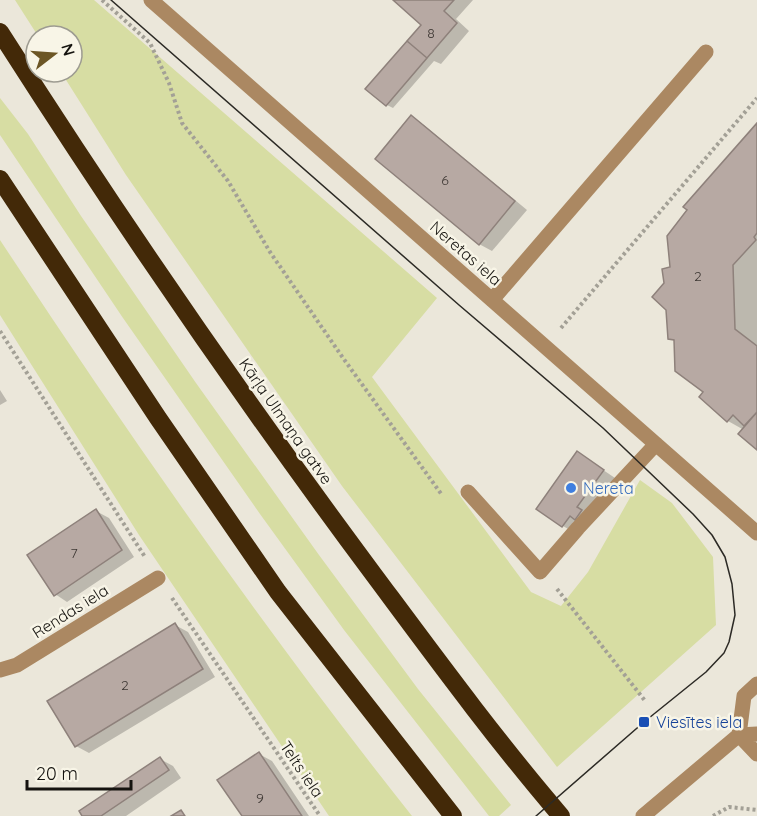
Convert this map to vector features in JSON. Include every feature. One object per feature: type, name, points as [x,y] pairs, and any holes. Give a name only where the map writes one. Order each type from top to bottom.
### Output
[{"type":"highway","name":"Kārļa Ulmaņa gatve","points":[[0,32],[175,298],[300,475],[499,743],[561,816]]},
{"type":"highway","points":[[0,179],[158,418],[278,592],[453,816]]},
{"type":"street","name":"Neretas iela","points":[[151,0],[757,533]]},
{"type":"street","points":[[492,300],[706,52]]},
{"type":"street","points":[[468,492],[540,572],[656,444]]},
{"type":"street","name":"Rendas iela","points":[[0,670],[17,665],[158,578]]},
{"type":"street","points":[[739,735],[744,696],[757,684]]},
{"type":"street","points":[[644,816],[739,735],[757,734]]},
{"type":"street","points":[[739,735],[757,754]]},
{"type":"path","points":[[102,0],[150,43],[169,83],[182,123],[228,181],[270,252],[343,358],[448,502]]},
{"type":"path","points":[[545,347],[757,99]]},
{"type":"path","points":[[0,331],[42,396]]},
{"type":"path","points":[[540,572],[567,599],[646,702]]},
{"type":"path","name":"Telts iela","points":[[265,735],[320,816]]},
{"type":"path","points":[[713,816],[729,807],[757,810]]},
{"type":"green space","points":[[15,0],[94,0],[437,298],[372,377],[531,592],[561,606],[588,572],[640,480],[672,503],[713,557],[716,625],[557,767],[342,486],[126,175],[69,84],[84,84],[84,24],[30,24]]},
{"type":"green space","points":[[0,98],[28,134],[81,216],[196,383],[319,555],[418,689],[511,805],[499,816],[489,816],[344,630],[123,318],[0,135]]},
{"type":"green space","points":[[0,240],[99,387],[251,604],[412,816],[329,816],[139,535],[0,315]]},
{"type":"building","points":[[393,0],[454,0],[444,11],[457,23],[427,58],[407,41],[421,25]]},
{"type":"building","points":[[407,41],[427,58],[386,106],[365,89]]},
{"type":"building","points":[[411,115],[515,201],[479,245],[375,159]]},
{"type":"building","points":[[757,123],[757,233],[754,237],[756,240],[733,265],[735,329],[757,346],[757,412],[744,426],[733,415],[727,422],[699,397],[703,392],[675,371],[674,340],[668,339],[666,310],[652,297],[664,283],[662,269],[670,267],[667,236],[687,210],[683,207]]},
{"type":"building","points":[[757,412],[757,450],[738,434]]},
{"type":"building","name":"Nereta","points":[[577,451],[604,470],[577,507],[582,510],[575,520],[570,516],[562,527],[536,509]]},
{"type":"building","points":[[96,509],[122,550],[54,596],[27,555]]},
{"type":"building","points":[[175,623],[203,669],[75,747],[47,701]]},
{"type":"building","points":[[259,752],[302,816],[242,816],[217,780]]},
{"type":"building","points":[[160,757],[169,770],[101,816],[82,816],[79,811]]},
{"type":"building","points":[[181,810],[185,816],[171,816]]},
{"type":"tram line","points":[[111,0],[603,428],[693,514],[712,535],[725,557],[732,584],[735,615],[724,653],[706,672],[644,722],[536,816]]},
{"type":"place","name":"Nereta","points":[[571,488]]},
{"type":"place","name":"Viesītes iela","points":[[644,722]]}]
